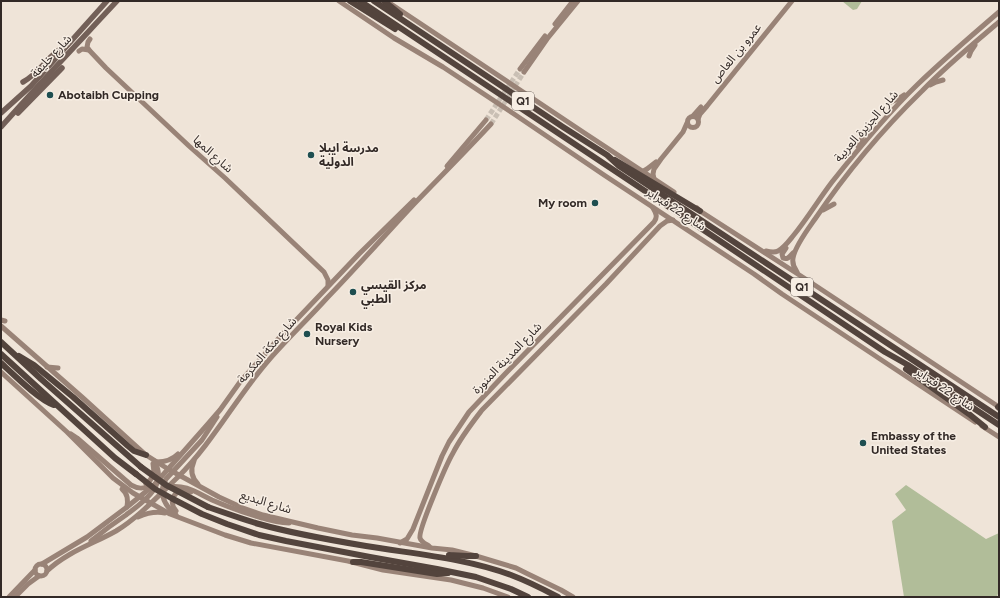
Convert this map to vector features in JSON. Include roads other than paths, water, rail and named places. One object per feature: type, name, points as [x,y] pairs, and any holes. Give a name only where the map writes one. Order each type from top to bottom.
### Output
[{"type":"highway","points":[[350,1],[405,35],[420,41]]},
{"type":"highway","name":"شارع 22 فبراير","points":[[360,1],[717,239],[795,293],[908,365],[999,426]]},
{"type":"highway","name":"شارع 22 فبراير","points":[[374,1],[556,123],[607,155],[619,166],[999,417]]},
{"type":"highway","points":[[384,1],[421,32]]},
{"type":"highway","points":[[607,155],[700,211]]},
{"type":"highway","name":"شارع البديع","points":[[1,342],[141,467],[166,485],[208,507],[254,523],[291,532],[364,546],[465,562],[502,572],[524,580],[558,597]]},
{"type":"highway","points":[[1,354],[115,458],[164,494],[202,514],[227,524],[266,536],[451,572],[488,581],[528,597]]},
{"type":"highway","points":[[14,355],[25,359],[34,365],[128,446],[137,452],[146,455]]},
{"type":"highway","points":[[892,356],[907,369],[985,427]]},
{"type":"highway","points":[[1,363],[46,402],[58,406]]},
{"type":"highway","points":[[430,556],[436,554],[476,556]]},
{"type":"highway","points":[[353,562],[437,574],[451,572]]},
{"type":"main road","name":"شارع خليفة","points":[[1,113],[31,86],[108,1]]},
{"type":"main road","name":"شارع خليفة","points":[[1,127],[117,1]]},
{"type":"main road","name":"شارع 22 فبراير","points":[[338,1],[514,114],[965,416],[999,437]]},
{"type":"main road","name":"شارع 22 فبراير","points":[[387,1],[642,172],[693,204],[700,211],[999,407]]},
{"type":"main road","points":[[573,1],[522,71],[578,1]]},
{"type":"main road","name":"عمرو بن العاص","points":[[696,118],[733,69],[788,1]]},
{"type":"main road","name":"عمرو بن العاص","points":[[696,118],[792,1]]},
{"type":"main road","name":"شارع الجزيرة العربية","points":[[757,248],[771,252],[778,251],[788,242],[830,184],[878,125],[916,86],[999,12]]},
{"type":"main road","name":"شارع الجزيرة العربية","points":[[804,278],[796,271],[792,262],[796,250],[820,211],[841,183],[862,156],[897,116],[978,39],[999,22]]},
{"type":"main road","points":[[79,51],[82,49],[90,50],[88,47],[88,42],[90,39]]},
{"type":"main road","points":[[969,56],[970,51],[978,39]]},
{"type":"main road","points":[[23,82],[30,78],[58,50],[69,44]]},
{"type":"main road","name":"شارع المها","points":[[90,50],[106,68],[189,146],[226,178],[324,272],[328,280],[328,285]]},
{"type":"main road","points":[[1,127],[18,113],[62,68]]},
{"type":"main road","points":[[923,90],[936,82],[943,80]]},
{"type":"main road","points":[[891,102],[900,98],[916,86]]},
{"type":"main road","points":[[654,179],[653,171],[689,125],[689,118],[696,118],[699,122],[697,126],[693,127],[689,125]]},
{"type":"main road","name":"شارع مكة المكرمة","points":[[42,564],[85,538],[127,508],[142,497],[156,482],[171,470],[220,410],[240,382],[256,364],[328,285],[447,166],[486,120]]},
{"type":"main road","name":"شارع مكة المكرمة","points":[[47,571],[59,560],[125,525],[151,503],[164,487],[178,477],[211,439],[268,361],[415,203],[472,146],[491,124]]},
{"type":"main road","points":[[854,154],[860,144],[862,134]]},
{"type":"main road","points":[[642,172],[661,159]]},
{"type":"main road","points":[[820,211],[834,204]]},
{"type":"main road","name":"شارع المدينة المنورة","points":[[400,543],[409,537],[442,456],[449,442],[469,412],[656,220],[656,214],[653,207]]},
{"type":"main road","name":"شارع المدينة المنورة","points":[[420,534],[446,467],[453,453],[482,410],[606,284],[662,224],[673,220]]},
{"type":"main road","points":[[801,226],[783,251],[782,256],[784,258],[786,259],[790,257],[805,234]]},
{"type":"main road","points":[[606,284],[610,275],[635,248],[633,244]]},
{"type":"main road","points":[[324,272],[338,275]]},
{"type":"main road","name":"شارع البديع","points":[[1,326],[146,455],[171,470],[178,477],[205,490],[255,512],[298,523],[352,535],[452,550],[476,556],[516,568],[573,597]]},
{"type":"main road","points":[[285,342],[285,349]]},
{"type":"main road","points":[[47,367],[58,368]]},
{"type":"main road","points":[[1,372],[67,432],[119,483],[170,514],[225,535],[251,543],[353,562],[383,570],[460,582],[508,597]]},
{"type":"main road","points":[[86,395],[90,404]]},
{"type":"main road","points":[[182,519],[168,507],[164,500],[164,487],[171,470],[202,440],[216,420],[220,410]]},
{"type":"main road","points":[[67,432],[77,438],[135,487],[142,488],[156,482]]},
{"type":"main road","points":[[153,491],[156,482],[157,470],[155,460],[165,462],[171,460],[198,436]]},
{"type":"main road","points":[[135,487],[147,484],[154,473],[154,465],[146,455]]},
{"type":"main road","points":[[194,459],[191,470],[192,474],[196,482],[205,490]]},
{"type":"main road","points":[[99,465],[103,472],[126,492],[128,497],[127,508]]},
{"type":"main road","points":[[156,482],[164,487]]},
{"type":"main road","points":[[88,544],[142,497],[164,487],[184,486],[247,513],[276,522],[298,523]]},
{"type":"main road","points":[[192,522],[175,511],[172,502],[175,494],[179,492],[196,492]]},
{"type":"main road","points":[[125,525],[152,512],[170,514]]},
{"type":"main road","points":[[413,529],[414,536],[417,537],[420,534],[421,540],[432,548]]},
{"type":"main road","points":[[9,597],[35,570],[37,565],[42,564],[46,566],[47,571],[45,575],[39,576],[28,584],[15,597]]},
{"type":"main road","points":[[35,570],[36,574],[39,576]]},
{"type":"tunnel","points":[[486,120],[520,69]]},
{"type":"tunnel","points":[[491,124],[524,72]]},
{"type":"place","name":"Abotaibh Cupping","points":[[50,95]]},
{"type":"place","name":"مدرسة ايبلا الدولية","points":[[311,155]]},
{"type":"place","name":"My room","points":[[595,203]]},
{"type":"place","name":"مركز القيسي الطبي","points":[[353,292]]},
{"type":"place","name":"Royal Kids Nursery","points":[[307,334]]},
{"type":"place","name":"Embassy of the United States","points":[[863,443]]}]
